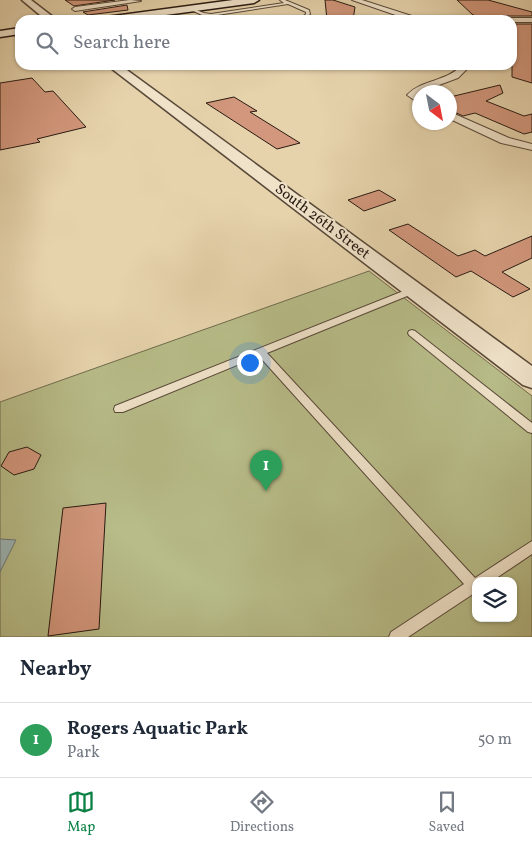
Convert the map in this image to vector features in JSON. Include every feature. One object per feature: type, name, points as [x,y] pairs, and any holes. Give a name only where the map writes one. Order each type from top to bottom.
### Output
[{"type":"main road","points":[[145,15],[254,0]]},
{"type":"main road","points":[[0,34],[15,32]]},
{"type":"street","points":[[26,0],[46,15]]},
{"type":"street","points":[[99,0],[108,5]]},
{"type":"street","points":[[355,0],[402,15]]},
{"type":"street","points":[[75,9],[138,1]]},
{"type":"street","points":[[368,4],[386,1]]},
{"type":"street","points":[[517,20],[532,20]]},
{"type":"street","name":"South 26th Street","points":[[120,70],[532,379]]},
{"type":"street","points":[[435,85],[450,80],[464,70]]},
{"type":"street","points":[[457,118],[505,141],[532,147]]},
{"type":"lane","points":[[282,0],[308,11],[307,15]]},
{"type":"lane","points":[[191,9],[211,15],[288,4]]},
{"type":"lane","points":[[119,409],[414,290]]},
{"type":"lane","points":[[412,333],[532,429]]},
{"type":"lane","points":[[261,352],[472,579]]},
{"type":"lane","points":[[487,577],[532,547]]},
{"type":"lane","points":[[396,637],[472,587]]},
{"type":"green space","points":[[369,271],[532,396],[532,637],[0,637],[0,402]]},
{"type":"water","points":[[0,539],[16,540],[0,572]]},
{"type":"building","points":[[65,0],[115,0],[74,6]]},
{"type":"building","points":[[325,0],[333,0],[355,7],[354,15],[326,15]]},
{"type":"building","points":[[457,0],[488,0],[532,12],[532,16],[473,15]]},
{"type":"building","points":[[127,5],[128,10],[88,15],[83,12]]},
{"type":"building","points":[[517,24],[532,24],[532,83],[512,77],[512,70],[517,70]]},
{"type":"building","points":[[32,78],[45,92],[53,91],[86,127],[37,139],[40,142],[0,150],[0,83]]},
{"type":"building","points":[[500,85],[503,93],[486,101],[524,116],[532,114],[532,132],[524,134],[475,113],[463,116],[457,113],[457,95]]},
{"type":"building","points":[[234,97],[257,111],[250,112],[300,143],[277,149],[206,103]]},
{"type":"building","points":[[379,190],[396,200],[364,211],[348,200]]},
{"type":"building","points":[[408,224],[458,256],[475,250],[485,256],[532,236],[532,258],[502,272],[530,289],[513,297],[471,271],[456,277],[389,230]]},
{"type":"building","points":[[27,447],[41,455],[34,469],[14,475],[1,466],[9,452]]},
{"type":"building","points":[[106,503],[99,629],[48,636],[63,508]]},
{"type":"place","name":"Rogers Aquatic Park","points":[[266,491]]}]
